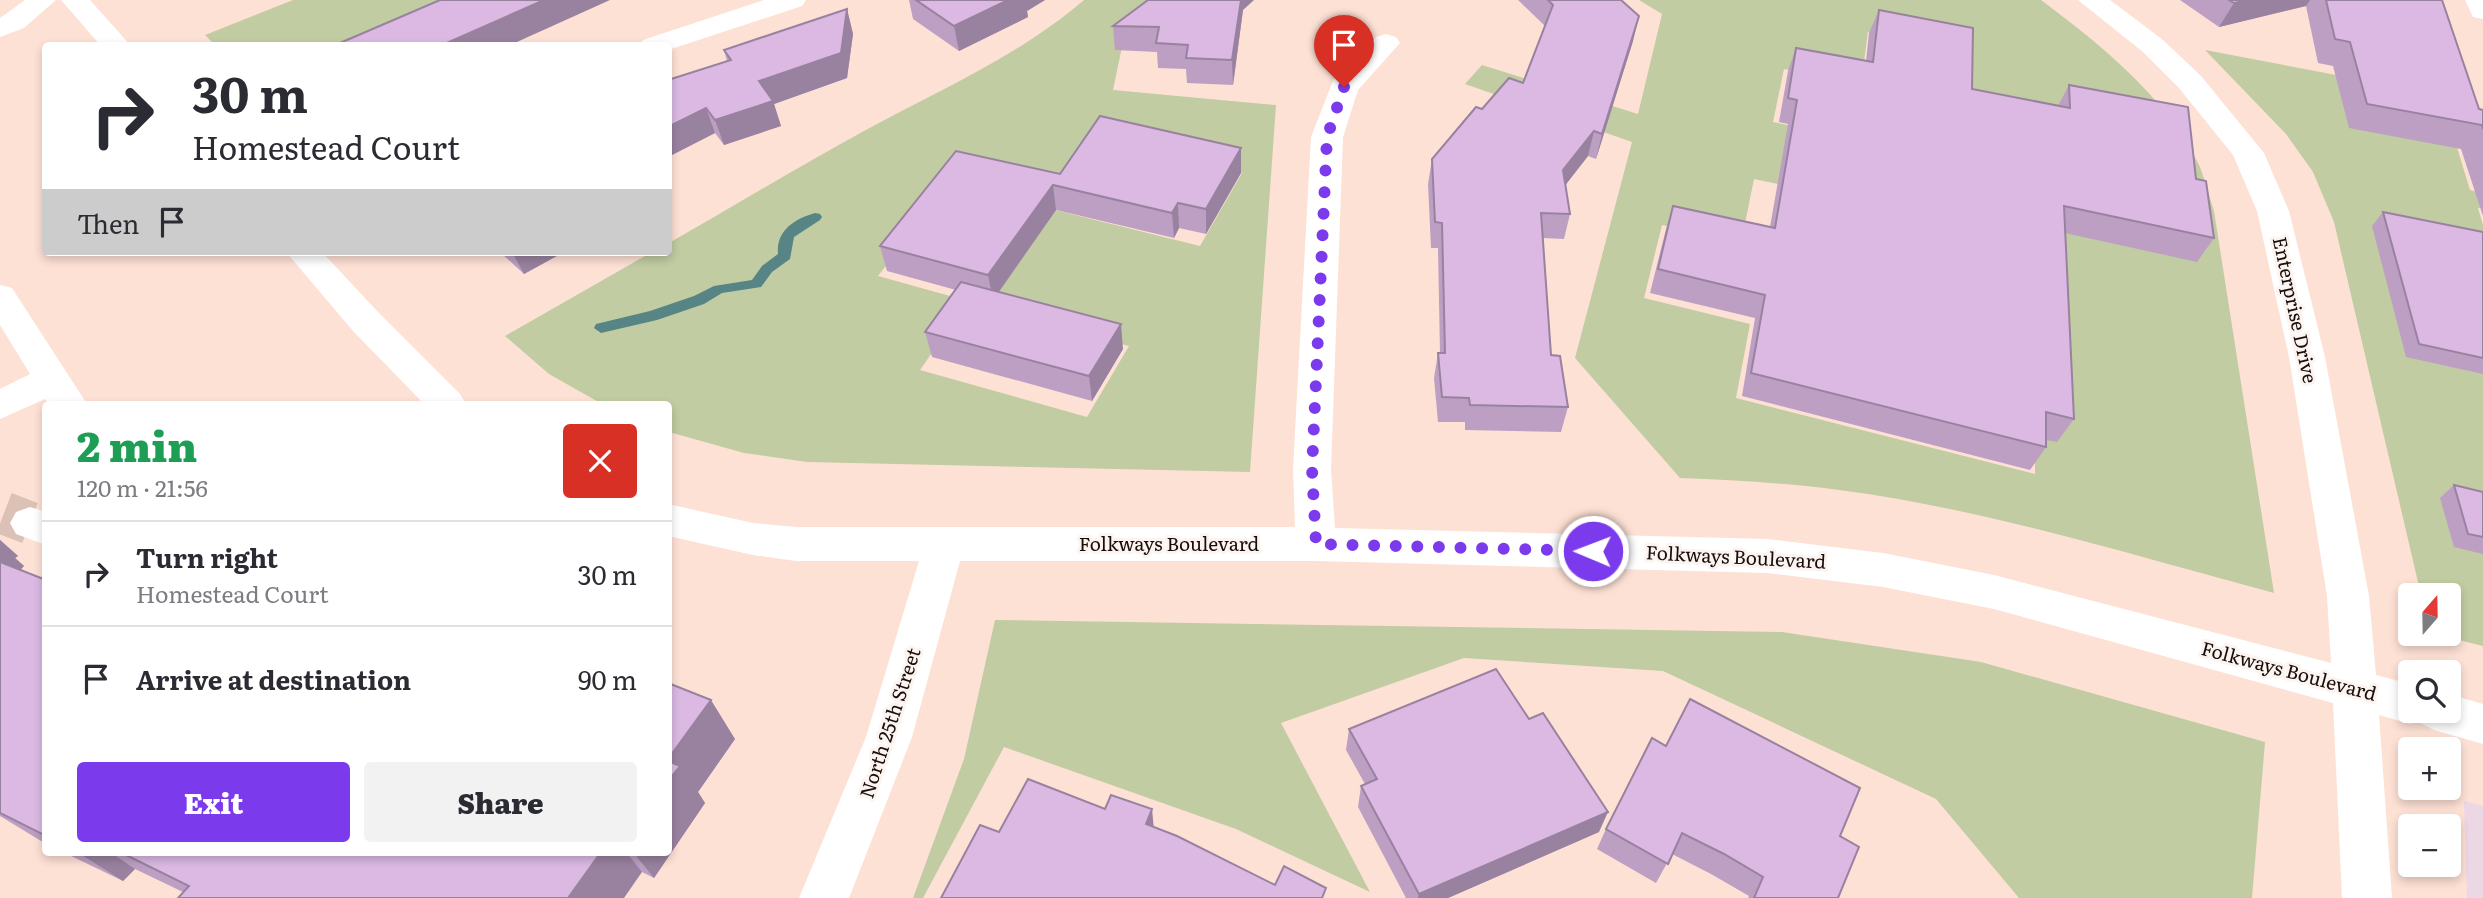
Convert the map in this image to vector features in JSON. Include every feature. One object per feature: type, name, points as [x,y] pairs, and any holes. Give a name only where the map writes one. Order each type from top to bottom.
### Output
[{"type":"street","points":[[0,28],[14,22],[42,0]]},
{"type":"street","points":[[75,0],[113,42]]},
{"type":"street","points":[[665,42],[792,0]]},
{"type":"street","name":"Enterprise Drive","points":[[2092,0],[2153,46],[2190,82],[2248,153],[2269,198],[2280,235],[2306,357],[2348,596],[2367,898]]},
{"type":"street","points":[[2479,0],[2483,11]]},
{"type":"street","points":[[1316,544],[1312,469],[1327,137],[1344,87],[1387,43]]},
{"type":"street","points":[[307,256],[366,322],[444,401]]},
{"type":"street","points":[[0,297],[60,392],[0,405]]},
{"type":"street","name":"Folkways Boulevard","points":[[672,521],[796,544],[1316,544],[1668,552],[1817,560],[1942,580],[1994,592],[2398,701]]},
{"type":"street","name":"North 25th Street","points":[[824,898],[889,737],[944,544]]},
{"type":"street","points":[[2461,718],[2483,724]]},
{"type":"shaded area","points":[[2464,801],[2483,806],[2483,898],[2467,898]]},
{"type":"green space","points":[[293,0],[465,0],[363,42],[212,42],[205,35]]},
{"type":"green space","points":[[1084,0],[1153,0],[1128,18],[1113,90],[1276,105],[1250,472],[807,462],[744,453],[672,433],[672,401],[597,401],[549,374],[505,336],[645,256],[672,256],[672,241],[1033,38]],"holes":[[[1101,139],[1242,173],[1200,246],[1055,210],[987,307],[1129,346],[1087,417],[920,370],[968,301],[878,276],[962,169],[1062,194]]]},
{"type":"green space","points":[[1639,0],[2041,0],[2130,74],[2150,94],[2185,140],[2199,165],[2214,211],[2274,593],[2058,534],[1894,498],[1760,482],[1680,478],[1575,358],[1632,142],[1465,84],[1482,65],[1638,114],[1662,14]],"holes":[[[1868,32],[1965,51],[1871,143],[1773,122],[1784,69],[1861,84]],[[1754,179],[1885,207],[2035,377],[2035,474],[1736,398],[1750,324],[1644,298],[1662,225],[1741,243]]]},
{"type":"green space","points":[[2205,50],[2442,95],[2445,102],[2483,109],[2483,136],[2452,131],[2470,190],[2483,193],[2483,208],[2478,208],[2483,225],[2483,646],[2461,640],[2461,583],[2418,583],[2334,222],[2313,172],[2286,134]]},
{"type":"green space","points":[[995,620],[1782,632],[1981,662],[2265,742],[2252,898],[2019,898],[1936,799],[1663,671],[1464,658],[1281,723],[1370,892],[1236,829],[1004,747],[923,898],[913,898],[964,759]]},
{"type":"building","points":[[440,0],[544,0],[449,42],[342,42]]},
{"type":"building","points":[[916,0],[1008,0],[954,26]]},
{"type":"building","points":[[1148,0],[1241,0],[1232,60],[1186,58],[1188,45],[1156,43],[1159,27],[1113,26]]},
{"type":"building","points":[[1548,0],[1621,0],[1639,16],[1602,134],[1594,131],[1563,170],[1570,214],[1541,213],[1551,355],[1560,356],[1568,407],[1470,405],[1469,398],[1442,397],[1438,353],[1445,353],[1442,223],[1435,222],[1432,159],[1476,107],[1482,109],[1509,78],[1523,83],[1553,5]]},
{"type":"building","points":[[2326,0],[2442,0],[2479,109],[2483,110],[2483,129],[2482,125],[2367,104],[2350,42],[2335,39]]},
{"type":"building","points":[[847,9],[841,53],[759,81],[773,101],[715,120],[706,108],[672,125],[672,79],[731,60],[724,50]]},
{"type":"building","points":[[1879,10],[1973,28],[1972,89],[2070,108],[2069,85],[2188,107],[2196,179],[2206,181],[2214,238],[2064,206],[2074,419],[2046,412],[2046,447],[1751,373],[1765,295],[1658,269],[1673,206],[1775,228],[1797,100],[1788,98],[1796,48],[1873,62]]},
{"type":"building","points":[[1100,116],[1241,148],[1206,209],[1178,203],[1172,213],[1053,185],[988,275],[880,246],[956,151],[1060,174]]},
{"type":"building","points":[[2383,212],[2483,232],[2483,358],[2419,344]]},
{"type":"building","points":[[961,282],[1121,324],[1089,376],[925,332]]},
{"type":"building","points":[[2454,485],[2483,492],[2483,537],[2468,534]]},
{"type":"building","points":[[0,562],[42,578],[42,834],[0,813]]},
{"type":"building","points":[[1496,669],[1529,719],[1543,713],[1608,812],[1419,894],[1361,786],[1377,779],[1349,729]]},
{"type":"building","points":[[672,685],[711,700],[672,754]]},
{"type":"building","points":[[1690,699],[1860,788],[1840,836],[1859,847],[1838,898],[1754,898],[1763,877],[1682,833],[1668,864],[1606,829],[1652,738],[1666,746]]},
{"type":"building","points":[[672,763],[680,766],[672,776]]},
{"type":"building","points":[[1028,779],[1105,809],[1111,795],[1152,809],[1146,824],[1177,836],[1275,885],[1284,866],[1326,888],[1322,898],[941,898],[980,825],[999,832]]},
{"type":"building","points":[[128,856],[598,856],[568,898],[178,898],[189,886]]},
{"type":"waterway","points":[[601,328],[652,316],[699,300],[719,289],[756,284],[767,269],[785,256],[787,235],[815,217]]},
{"type":"tunnel","points":[[4,513],[30,523]]},
{"type":"route","points":[[1344,87],[1336,104],[1327,137],[1312,469],[1316,544],[1593,551]]}]
